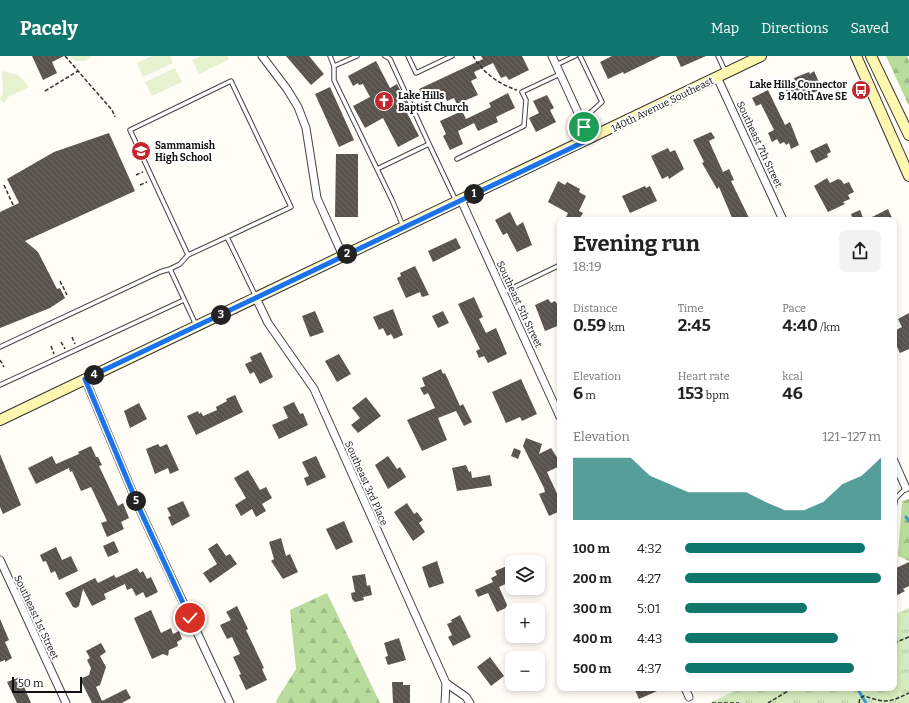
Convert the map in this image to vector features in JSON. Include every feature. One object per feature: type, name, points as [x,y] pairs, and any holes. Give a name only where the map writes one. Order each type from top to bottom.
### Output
[{"type":"street","points":[[262,56],[287,89],[303,121],[310,144],[314,185],[317,198],[343,256]]},
{"type":"street","points":[[552,56],[590,139]]},
{"type":"street","name":"140th Avenue Southeast","points":[[0,420],[761,56]]},
{"type":"street","points":[[856,56],[909,176]]},
{"type":"street","points":[[871,56],[909,135]]},
{"type":"street","name":"Southeast 7th Street","points":[[722,75],[782,217]]},
{"type":"street","name":"Southeast 5th Street","points":[[459,201],[504,292],[557,410]]},
{"type":"street","name":"Southeast 3rd Place","points":[[256,298],[268,323],[314,389],[446,683],[445,703]]},
{"type":"street","points":[[85,379],[140,510],[230,703]]},
{"type":"street","points":[[897,468],[906,488]]},
{"type":"street","name":"Southeast 1st Street","points":[[0,560],[66,703]]},
{"type":"street","points":[[446,683],[466,697],[470,703]]},
{"type":"street","points":[[686,691],[689,697]]},
{"type":"lane","points":[[330,56],[334,66],[334,80],[377,169],[403,228]]},
{"type":"lane","points":[[334,66],[357,56]]},
{"type":"lane","points":[[385,56],[390,59],[429,144],[459,201]]},
{"type":"lane","points":[[408,56],[416,73],[452,56]]},
{"type":"lane","points":[[556,65],[575,56]]},
{"type":"lane","points":[[580,56],[602,102],[591,112],[580,117]]},
{"type":"lane","points":[[718,56],[722,75]]},
{"type":"lane","points":[[457,159],[524,126],[526,100],[522,92],[560,74]]},
{"type":"lane","points":[[0,347],[160,272],[170,269],[180,264],[188,255],[291,207],[231,81],[130,130],[188,255]]},
{"type":"lane","points":[[377,169],[429,144]]},
{"type":"lane","points":[[227,237],[256,298]]},
{"type":"lane","points":[[504,292],[557,266]]},
{"type":"lane","points":[[170,269],[196,326]]},
{"type":"lane","points":[[0,385],[184,300]]},
{"type":"lane","points":[[897,497],[906,488]]},
{"type":"path","points":[[65,56],[112,110],[115,117]]},
{"type":"path","points":[[474,56],[477,63],[507,87],[522,92]]},
{"type":"path","points":[[45,90],[78,71]]},
{"type":"path","points":[[136,176],[143,172]]},
{"type":"path","points":[[140,185],[147,182]]},
{"type":"path","points":[[4,185],[14,207]]},
{"type":"path","points":[[60,281],[67,295]]},
{"type":"path","points":[[72,337],[76,344]]},
{"type":"path","points":[[61,342],[65,349]]},
{"type":"path","points":[[51,346],[54,354]]},
{"type":"path","points":[[0,360],[4,367]]},
{"type":"path","points":[[897,642],[909,637]]},
{"type":"path","points":[[768,703],[788,691]]},
{"type":"path","points":[[859,703],[861,697],[864,696],[881,702],[891,703],[909,693]]},
{"type":"path","points":[[712,703],[739,703]]},
{"type":"green space","points":[[70,56],[92,56],[86,61],[75,61]]},
{"type":"green space","points":[[152,56],[170,56],[173,63],[143,77],[137,63]]},
{"type":"green space","points":[[201,56],[227,56],[229,59],[199,74],[192,60]]},
{"type":"green space","points":[[886,56],[907,56],[909,61],[909,106]]},
{"type":"green space","points":[[175,68],[182,82],[152,96],[145,82]]},
{"type":"green space","points":[[2,71],[18,75],[29,87],[8,97],[4,103],[0,100],[3,93]]},
{"type":"green space","points":[[909,499],[909,561],[898,556],[902,501]]},
{"type":"green space","points":[[327,593],[380,703],[277,703],[276,701],[296,669],[290,610]]},
{"type":"green space","points":[[909,608],[909,703],[709,703],[735,691],[897,691],[897,614]]},
{"type":"building","points":[[32,56],[64,56],[52,62],[57,73],[43,80]]},
{"type":"building","points":[[286,56],[309,56],[324,74],[311,85]]},
{"type":"building","points":[[481,56],[522,56],[529,70],[509,80],[506,76],[501,78],[493,63],[474,72],[477,78],[471,81],[478,95],[457,104],[454,98],[447,101],[444,94],[426,103],[419,89],[483,59]]},
{"type":"building","points":[[612,56],[661,56],[624,74],[623,72],[608,79],[600,62]]},
{"type":"building","points":[[676,56],[706,56],[681,67]]},
{"type":"building","name":"Lake Hills Baptist Church","points":[[376,61],[390,88],[397,84],[409,107],[405,109],[419,136],[398,147],[383,118],[365,128],[353,106],[370,97],[363,84],[359,85],[358,83],[353,86],[348,76]]},
{"type":"building","points":[[814,71],[822,89],[803,97],[801,94],[790,99],[785,88],[796,83],[794,78],[809,72],[810,74]]},
{"type":"building","points":[[330,87],[354,140],[339,147],[315,94]]},
{"type":"building","points":[[768,90],[785,125],[790,122],[799,145],[791,149],[789,143],[786,145],[784,142],[780,144],[777,139],[772,142],[768,133],[774,130],[761,104],[756,106],[752,98]]},
{"type":"building","points":[[508,93],[515,108],[496,117],[498,122],[478,131],[474,123],[458,131],[463,144],[450,150],[443,136],[446,134],[440,121],[462,111],[466,119],[491,107],[489,103]]},
{"type":"building","points":[[547,95],[554,108],[550,110],[556,122],[536,132],[529,118],[539,113],[533,101]]},
{"type":"building","points":[[711,132],[715,138],[709,141],[723,172],[729,169],[734,180],[731,181],[749,217],[732,217],[719,187],[717,189],[702,163],[704,162],[693,140]]},
{"type":"building","points":[[109,133],[135,191],[25,241],[38,252],[57,289],[60,288],[65,298],[50,308],[0,328],[0,212],[19,203],[7,179],[54,152]]},
{"type":"building","points":[[827,143],[831,152],[827,154],[828,157],[816,163],[810,151]]},
{"type":"building","points":[[668,148],[670,152],[675,150],[684,169],[669,179],[668,176],[662,179],[651,156]]},
{"type":"building","points":[[336,154],[358,154],[358,217],[335,217]]},
{"type":"building","points":[[827,178],[830,183],[838,179],[844,184],[849,182],[854,192],[848,195],[850,199],[843,202],[845,204],[828,212],[814,186]]},
{"type":"building","points":[[558,181],[565,185],[567,182],[580,189],[579,192],[586,196],[579,211],[583,213],[581,217],[566,217],[568,213],[548,202]]},
{"type":"building","points":[[645,186],[646,188],[650,186],[657,201],[630,213],[622,196]]},
{"type":"building","points":[[888,209],[892,217],[872,217]]},
{"type":"building","points":[[860,210],[863,217],[852,217],[851,214]]},
{"type":"building","points":[[510,212],[517,226],[523,222],[532,245],[517,252],[507,233],[503,235],[495,220]]},
{"type":"building","points":[[456,238],[461,248],[433,262],[428,251]]},
{"type":"building","points":[[415,266],[429,295],[422,297],[420,292],[406,298],[397,278],[401,276],[400,273]]},
{"type":"building","points":[[474,297],[483,317],[479,319],[486,333],[496,328],[507,354],[488,363],[484,356],[479,358],[476,351],[480,349],[458,304]]},
{"type":"building","points":[[548,299],[551,303],[555,301],[557,304],[557,326],[545,331],[535,305]]},
{"type":"building","points":[[393,309],[403,335],[394,339],[391,334],[387,336],[383,328],[379,330],[373,317]]},
{"type":"building","points":[[315,311],[324,332],[310,337],[302,316]]},
{"type":"building","points":[[443,311],[449,323],[438,328],[432,316]]},
{"type":"building","points":[[909,313],[909,349],[900,353],[897,347],[897,330],[902,327],[898,319]]},
{"type":"building","points":[[261,352],[273,377],[260,384],[254,372],[250,374],[245,364],[252,361],[250,357]]},
{"type":"building","points":[[339,354],[351,374],[337,382],[325,361]]},
{"type":"building","points":[[441,369],[443,374],[445,373],[460,406],[463,404],[472,422],[464,426],[456,411],[438,418],[447,440],[422,451],[407,420],[435,408],[428,393],[424,395],[420,388],[425,386],[422,378]]},
{"type":"building","points":[[521,379],[537,414],[522,421],[520,417],[506,423],[492,392]]},
{"type":"building","points":[[235,395],[243,412],[196,435],[187,416],[198,411],[199,414],[201,412],[203,416],[217,410],[216,407],[227,401],[226,399]]},
{"type":"building","points":[[366,397],[381,416],[358,433],[351,425],[360,418],[352,408]]},
{"type":"building","points":[[294,402],[300,414],[303,413],[308,425],[279,439],[272,425],[288,418],[283,407]]},
{"type":"building","points":[[139,403],[147,419],[130,428],[124,411]]},
{"type":"building","points":[[526,438],[542,444],[539,454],[551,448],[557,457],[557,467],[547,472],[557,494],[557,512],[549,516],[539,494],[545,492],[544,488],[523,446]]},
{"type":"building","points":[[158,444],[160,447],[167,444],[179,470],[170,474],[168,468],[155,474],[146,449]]},
{"type":"building","points":[[91,446],[102,465],[99,466],[118,506],[123,503],[129,518],[121,522],[124,529],[107,537],[101,523],[107,521],[91,487],[81,491],[72,471],[70,472],[69,468],[36,484],[28,468],[52,456],[56,464],[79,454],[78,452]]},
{"type":"building","points":[[514,448],[521,451],[518,459],[511,456]]},
{"type":"building","points":[[0,454],[21,505],[3,514],[0,507]]},
{"type":"building","points":[[316,456],[326,477],[307,486],[304,478],[309,476],[302,462]]},
{"type":"building","points":[[388,456],[397,469],[400,467],[406,477],[388,489],[375,465]]},
{"type":"building","points":[[466,465],[469,472],[471,471],[472,478],[490,475],[492,486],[457,491],[452,468]]},
{"type":"building","points":[[248,470],[260,490],[266,487],[272,498],[262,504],[266,511],[256,517],[252,509],[241,516],[235,505],[246,498],[234,478]]},
{"type":"building","points":[[183,501],[190,516],[172,526],[168,517],[171,516],[167,508]]},
{"type":"building","points":[[407,503],[414,514],[417,512],[423,520],[419,523],[425,532],[413,541],[394,512]]},
{"type":"building","points":[[344,521],[353,542],[336,550],[326,529]]},
{"type":"building","points":[[281,538],[286,556],[290,554],[298,572],[283,579],[271,561],[274,559],[269,542]]},
{"type":"building","points":[[114,541],[119,552],[108,557],[103,546]]},
{"type":"building","points":[[217,543],[226,556],[230,554],[237,564],[210,583],[203,573],[217,564],[208,549]]},
{"type":"building","points":[[56,547],[62,560],[71,556],[78,571],[59,580],[55,571],[51,573],[46,561],[43,562],[40,555]]},
{"type":"building","points":[[437,561],[444,583],[429,588],[422,567]]},
{"type":"building","points":[[909,562],[909,586],[903,589],[905,591],[897,595],[897,568]]},
{"type":"building","points":[[505,567],[505,584],[499,587],[506,603],[505,608],[497,612],[488,593],[478,597],[475,590],[493,582],[491,578],[497,575],[495,571]]},
{"type":"building","points":[[137,568],[140,573],[143,571],[147,579],[151,577],[158,592],[146,598],[143,592],[136,596],[132,588],[127,590],[125,584],[104,594],[106,599],[92,606],[83,589],[79,606],[76,608],[73,607],[65,593],[95,578],[98,583],[114,575],[116,578]]},
{"type":"building","points":[[365,574],[367,586],[370,585],[372,595],[363,597],[364,600],[355,602],[352,599],[351,593],[355,592],[352,576]]},
{"type":"building","points":[[237,606],[248,629],[246,630],[264,668],[262,669],[267,680],[246,690],[239,675],[241,674],[233,657],[240,654],[232,637],[227,639],[220,625],[231,620],[226,612]]},
{"type":"building","points":[[151,610],[161,633],[171,628],[173,634],[179,631],[182,639],[177,642],[178,646],[169,650],[168,656],[163,654],[152,659],[134,618]]},
{"type":"building","points":[[460,615],[471,637],[453,646],[448,637],[452,635],[447,624],[452,622],[451,620]]},
{"type":"building","points":[[0,619],[9,640],[5,642],[12,658],[5,662],[5,660],[0,662]]},
{"type":"building","points":[[399,638],[406,660],[388,665],[385,657],[388,656],[384,643]]},
{"type":"building","points":[[101,643],[106,652],[100,656],[106,667],[100,685],[96,687],[102,701],[126,689],[131,698],[122,703],[92,703],[80,679],[89,675],[91,668],[87,660],[90,658],[86,651]]},
{"type":"building","points":[[490,657],[504,676],[491,686],[477,667]]},
{"type":"building","points":[[20,677],[31,703],[17,703],[7,682]]},
{"type":"building","points":[[392,682],[403,682],[403,685],[410,685],[410,703],[393,703]]},
{"type":"building","points":[[635,691],[657,691],[639,699]]},
{"type":"waterway","points":[[906,517],[909,521]]},
{"type":"waterway","points":[[859,691],[866,703]]},
{"type":"place","name":"Lake Hills Connector & 140th Ave SE","points":[[861,90]]},
{"type":"place","name":"Lake Hills Baptist Church","points":[[384,101]]},
{"type":"place","name":"Sammamish High School","points":[[141,151]]},
{"type":"route","points":[[190,618],[140,510],[85,379],[590,139],[584,127]]}]
